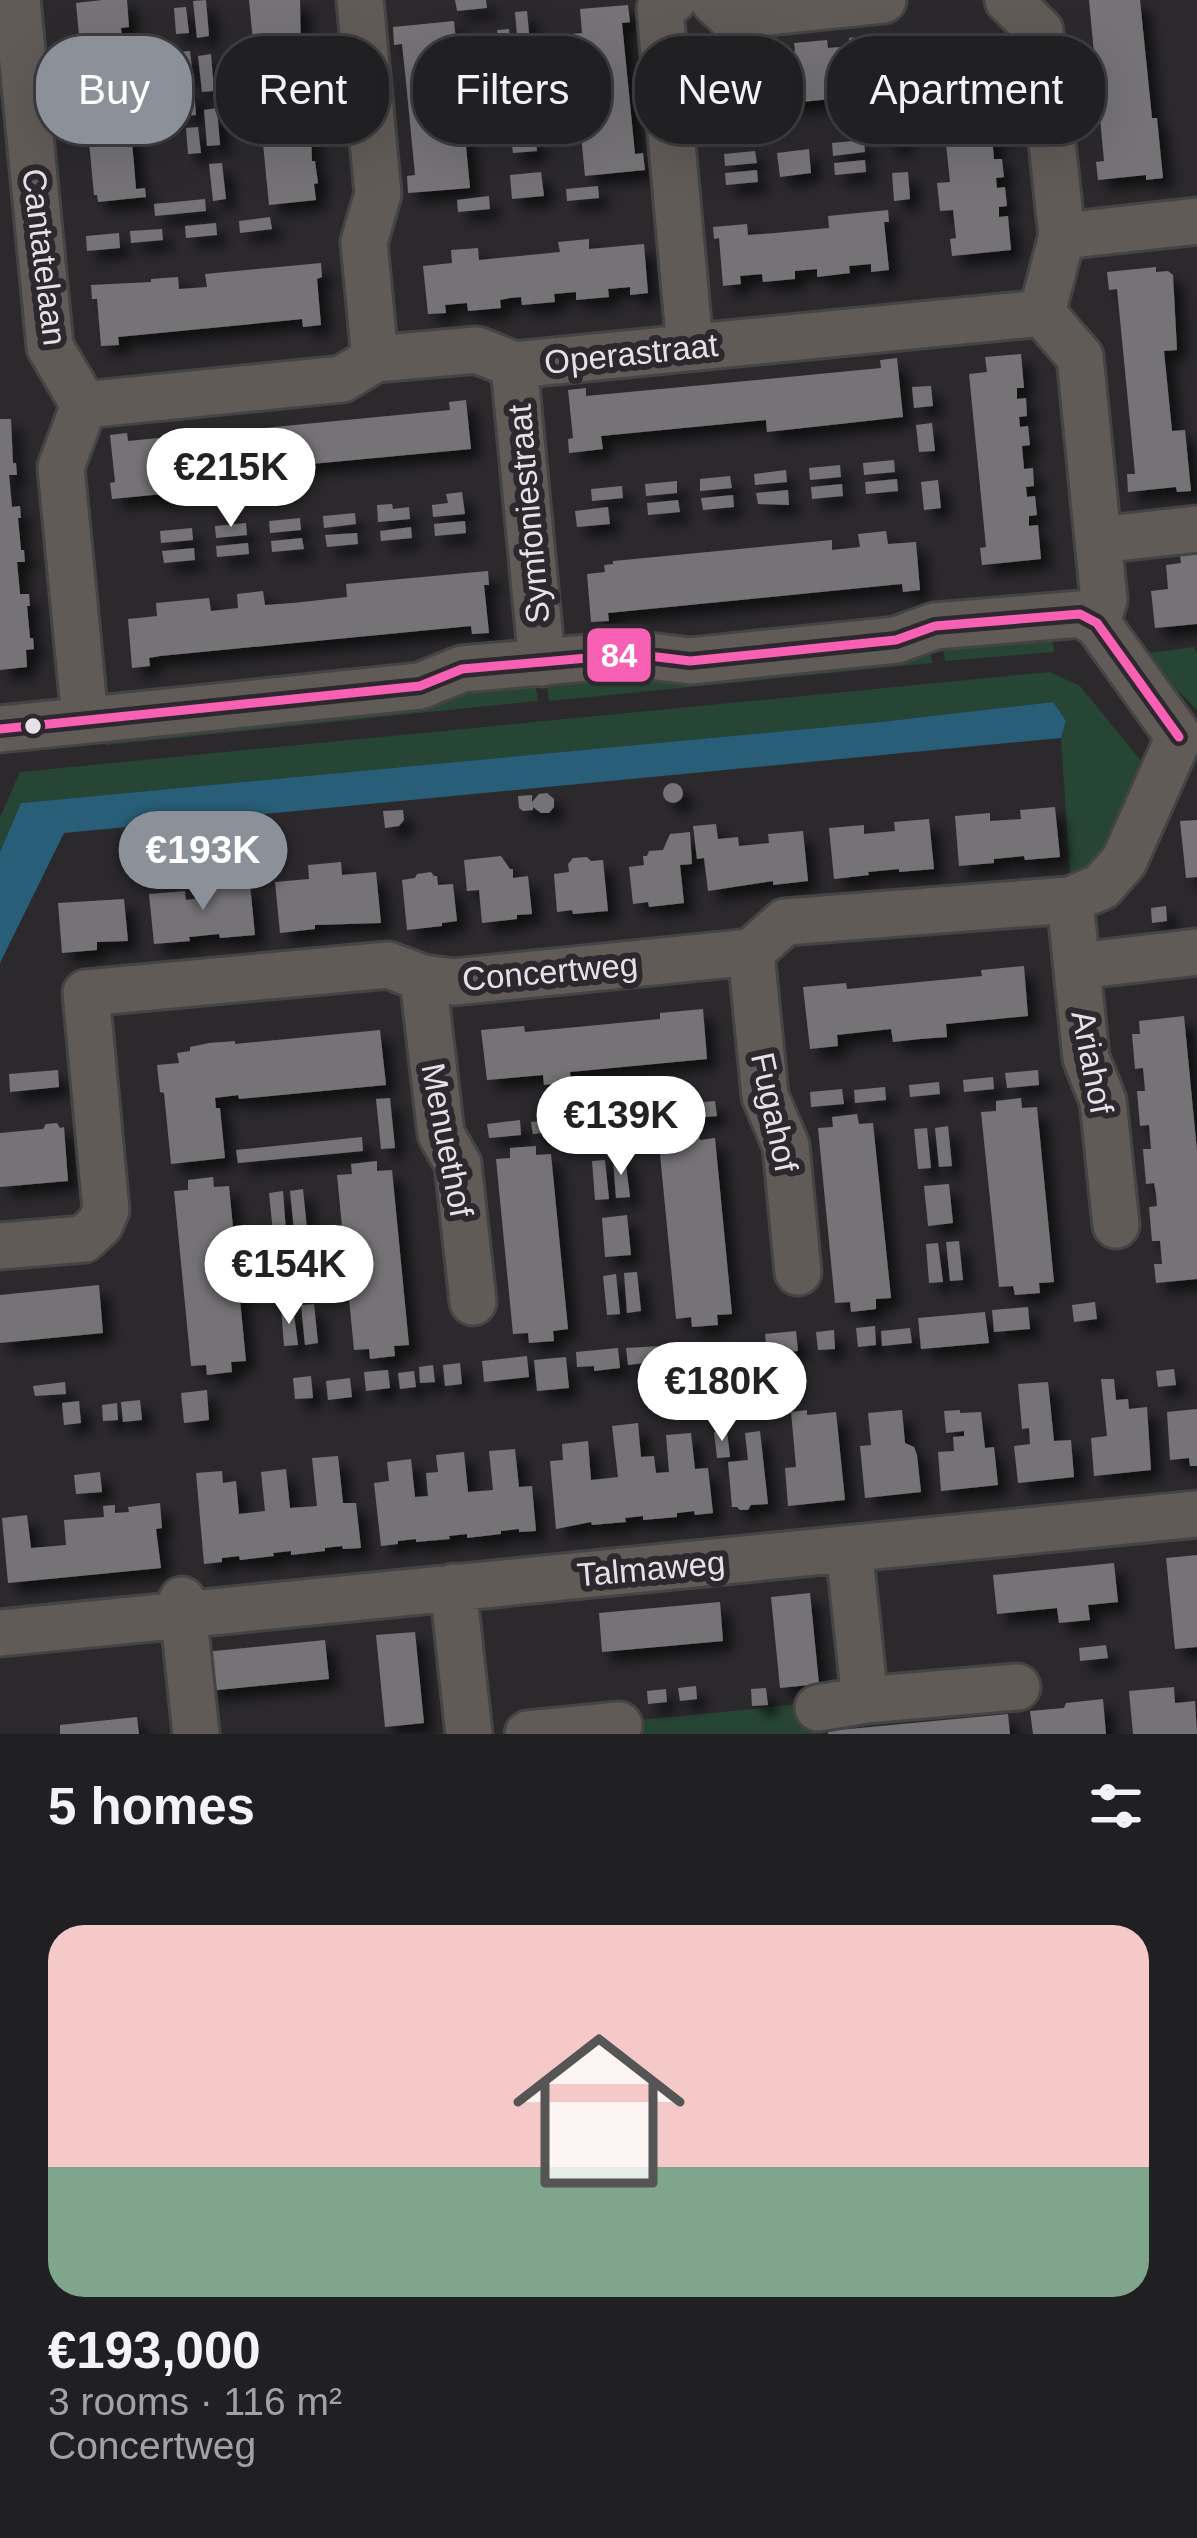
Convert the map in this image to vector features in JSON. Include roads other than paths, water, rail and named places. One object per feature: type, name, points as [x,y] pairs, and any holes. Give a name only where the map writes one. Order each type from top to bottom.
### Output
[{"type":"street","name":"Cantatelaan","points":[[17,0],[50,347],[84,405]]},
{"type":"street","points":[[360,0],[378,194],[364,242],[375,359]]},
{"type":"street","points":[[673,0],[660,9],[690,347]]},
{"type":"street","points":[[713,0],[730,16],[883,0]]},
{"type":"street","points":[[1008,0],[1040,31],[1062,236],[1042,314],[1080,357],[1104,600],[1097,623]]},
{"type":"street","points":[[1062,236],[1197,221]]},
{"type":"street","name":"Operastraat","points":[[84,405],[342,380],[375,359],[477,350],[514,365],[1042,314]]},
{"type":"street","name":"Symfoniestraat","points":[[514,365],[542,662]]},
{"type":"street","points":[[84,405],[61,467],[85,719]]},
{"type":"street","points":[[1099,540],[1197,529]]},
{"type":"street","points":[[0,729],[420,686],[462,669],[633,654],[690,662],[896,640],[935,626],[1080,614],[1097,623],[1188,736]]},
{"type":"street","name":"Concertweg","points":[[0,1246],[84,1239],[100,1224],[106,1210],[86,993],[388,965],[423,979],[454,982],[751,952],[784,922],[1070,900],[1102,887],[1124,861],[1188,736]]},
{"type":"street","name":"Ariahof","points":[[1070,900],[1086,1058],[1103,1101],[1116,1225]]},
{"type":"street","name":"Fugahof","points":[[751,952],[765,1096],[786,1146],[797,1272]]},
{"type":"street","points":[[1078,966],[1197,952]]},
{"type":"street","name":"Menuethof","points":[[423,979],[441,1134],[458,1164],[473,1302]]},
{"type":"street","name":"Talmaweg","points":[[0,1633],[183,1606],[452,1587],[1197,1514]]},
{"type":"street","points":[[849,1549],[865,1700]]},
{"type":"street","points":[[452,1587],[469,1734]]},
{"type":"street","points":[[183,1606],[196,1734]]},
{"type":"street","points":[[818,1708],[1017,1687]]},
{"type":"street","points":[[528,1734],[619,1725]]},
{"type":"water","points":[[1053,702],[1066,721],[1061,738],[64,833],[0,963],[0,852],[21,803]]}]
